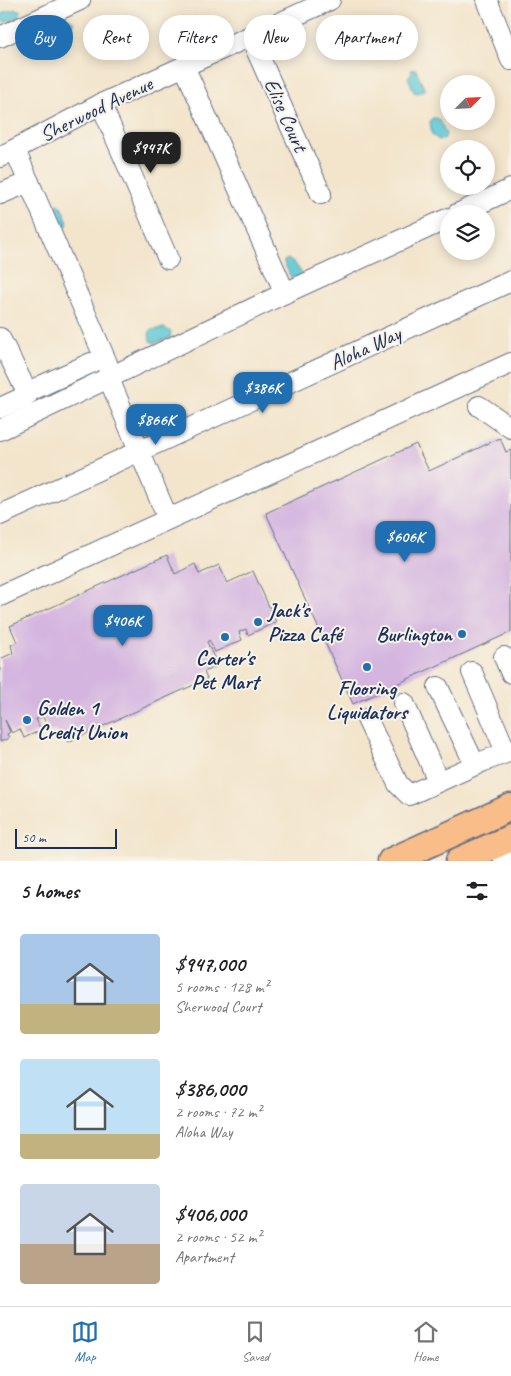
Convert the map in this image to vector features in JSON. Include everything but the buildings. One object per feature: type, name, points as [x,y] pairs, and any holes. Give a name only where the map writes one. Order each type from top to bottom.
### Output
[{"type":"main road","points":[[391,861],[511,807]]},
{"type":"main road","points":[[459,861],[505,848]]},
{"type":"street","points":[[0,37],[80,0]]},
{"type":"street","name":"Sherwood Avenue","points":[[284,15],[298,6],[330,0]]},
{"type":"street","points":[[486,0],[511,60]]},
{"type":"street","name":"Sherwood Avenue","points":[[7,153],[101,104],[244,39]]},
{"type":"street","name":"Elise Court","points":[[261,60],[321,194]]},
{"type":"street","points":[[184,66],[285,293]]},
{"type":"street","points":[[101,104],[168,259]]},
{"type":"street","points":[[7,153],[29,182],[107,363],[111,382],[168,520]]},
{"type":"street","points":[[0,194],[29,182]]},
{"type":"street","points":[[476,205],[511,189]]},
{"type":"street","points":[[0,430],[111,382],[285,293],[440,222]]},
{"type":"street","name":"Aloha Way","points":[[0,515],[511,281]]},
{"type":"street","points":[[3,329],[28,394]]},
{"type":"street","points":[[0,408],[24,397],[32,390],[91,362]]},
{"type":"street","points":[[0,596],[511,363]]},
{"type":"street","points":[[479,406],[511,428]]},
{"type":"street","points":[[367,719],[398,784],[409,795],[508,751],[472,672]]},
{"type":"street","points":[[438,687],[475,765]]},
{"type":"street","points":[[404,703],[438,781]]},
{"type":"water","points":[[16,9],[21,11],[20,15],[15,15],[15,18],[5,22],[1,16],[4,12]]},
{"type":"water","points":[[415,68],[425,90],[418,93],[414,92],[408,77],[412,74],[411,70]]},
{"type":"water","points":[[432,118],[440,120],[440,130],[444,130],[446,134],[444,140],[439,140],[432,135],[430,122]]},
{"type":"water","points":[[58,204],[64,211],[67,221],[67,226],[62,228],[52,209],[53,206]]},
{"type":"water","points":[[288,259],[296,265],[303,275],[292,279],[284,263]]},
{"type":"water","points":[[164,328],[171,332],[170,338],[155,343],[150,341],[149,333],[151,330]]},
{"type":"place","name":"Jack's Pizza Café","points":[[258,622]]},
{"type":"place","name":"Burlington","points":[[462,634]]},
{"type":"place","name":"Carter's Pet Mart","points":[[225,637]]},
{"type":"place","name":"Flooring Liquidators","points":[[367,667]]},
{"type":"place","name":"Golden 1 Credit Union","points":[[27,720]]}]
